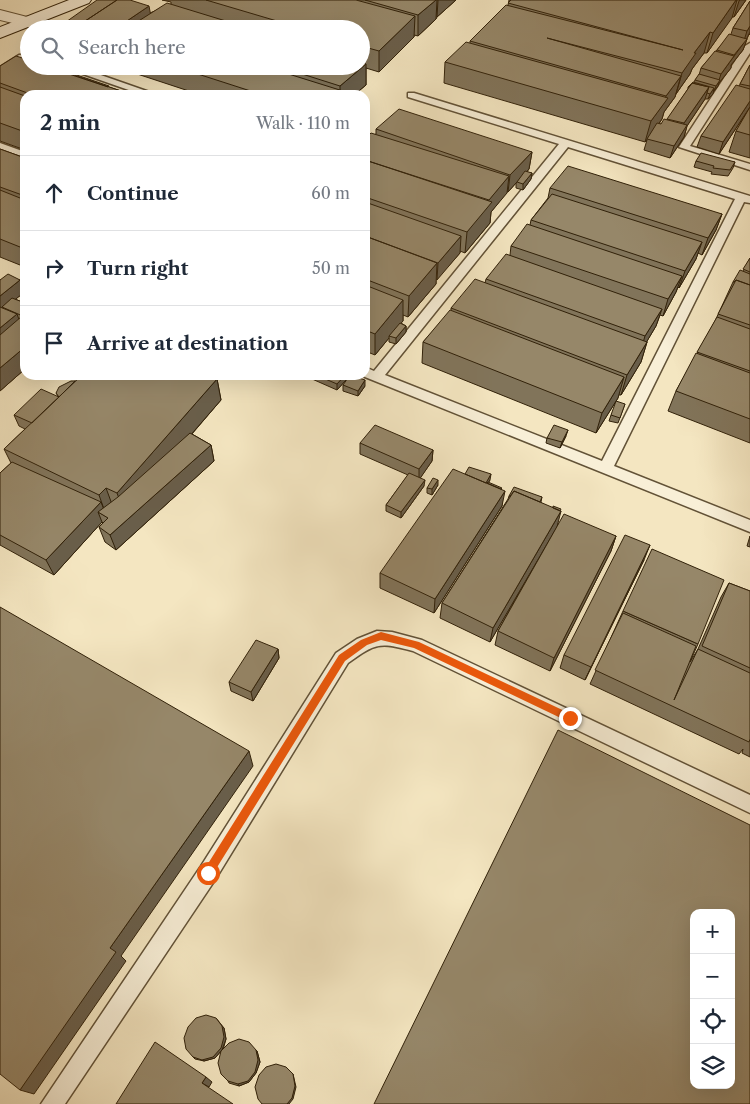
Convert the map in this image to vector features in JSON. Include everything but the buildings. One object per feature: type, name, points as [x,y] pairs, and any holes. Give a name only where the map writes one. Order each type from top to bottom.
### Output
[{"type":"main road","points":[[34,20],[83,0]]},
{"type":"main road","points":[[0,15],[21,20]]},
{"type":"main road","points":[[0,33],[20,25]]},
{"type":"lane","points":[[750,46],[684,147],[750,167]]},
{"type":"lane","points":[[0,71],[20,58]]},
{"type":"lane","points":[[92,75],[138,90]]},
{"type":"lane","points":[[411,95],[746,198],[606,468]]},
{"type":"lane","points":[[566,142],[371,374],[750,526]]},
{"type":"lane","points":[[0,146],[20,154]]},
{"type":"lane","points":[[52,1104],[208,873],[342,658],[364,642],[381,636],[416,645],[750,804]]},
{"type":"route","points":[[208,873],[342,658],[364,642],[381,636],[416,645],[570,718]]}]
